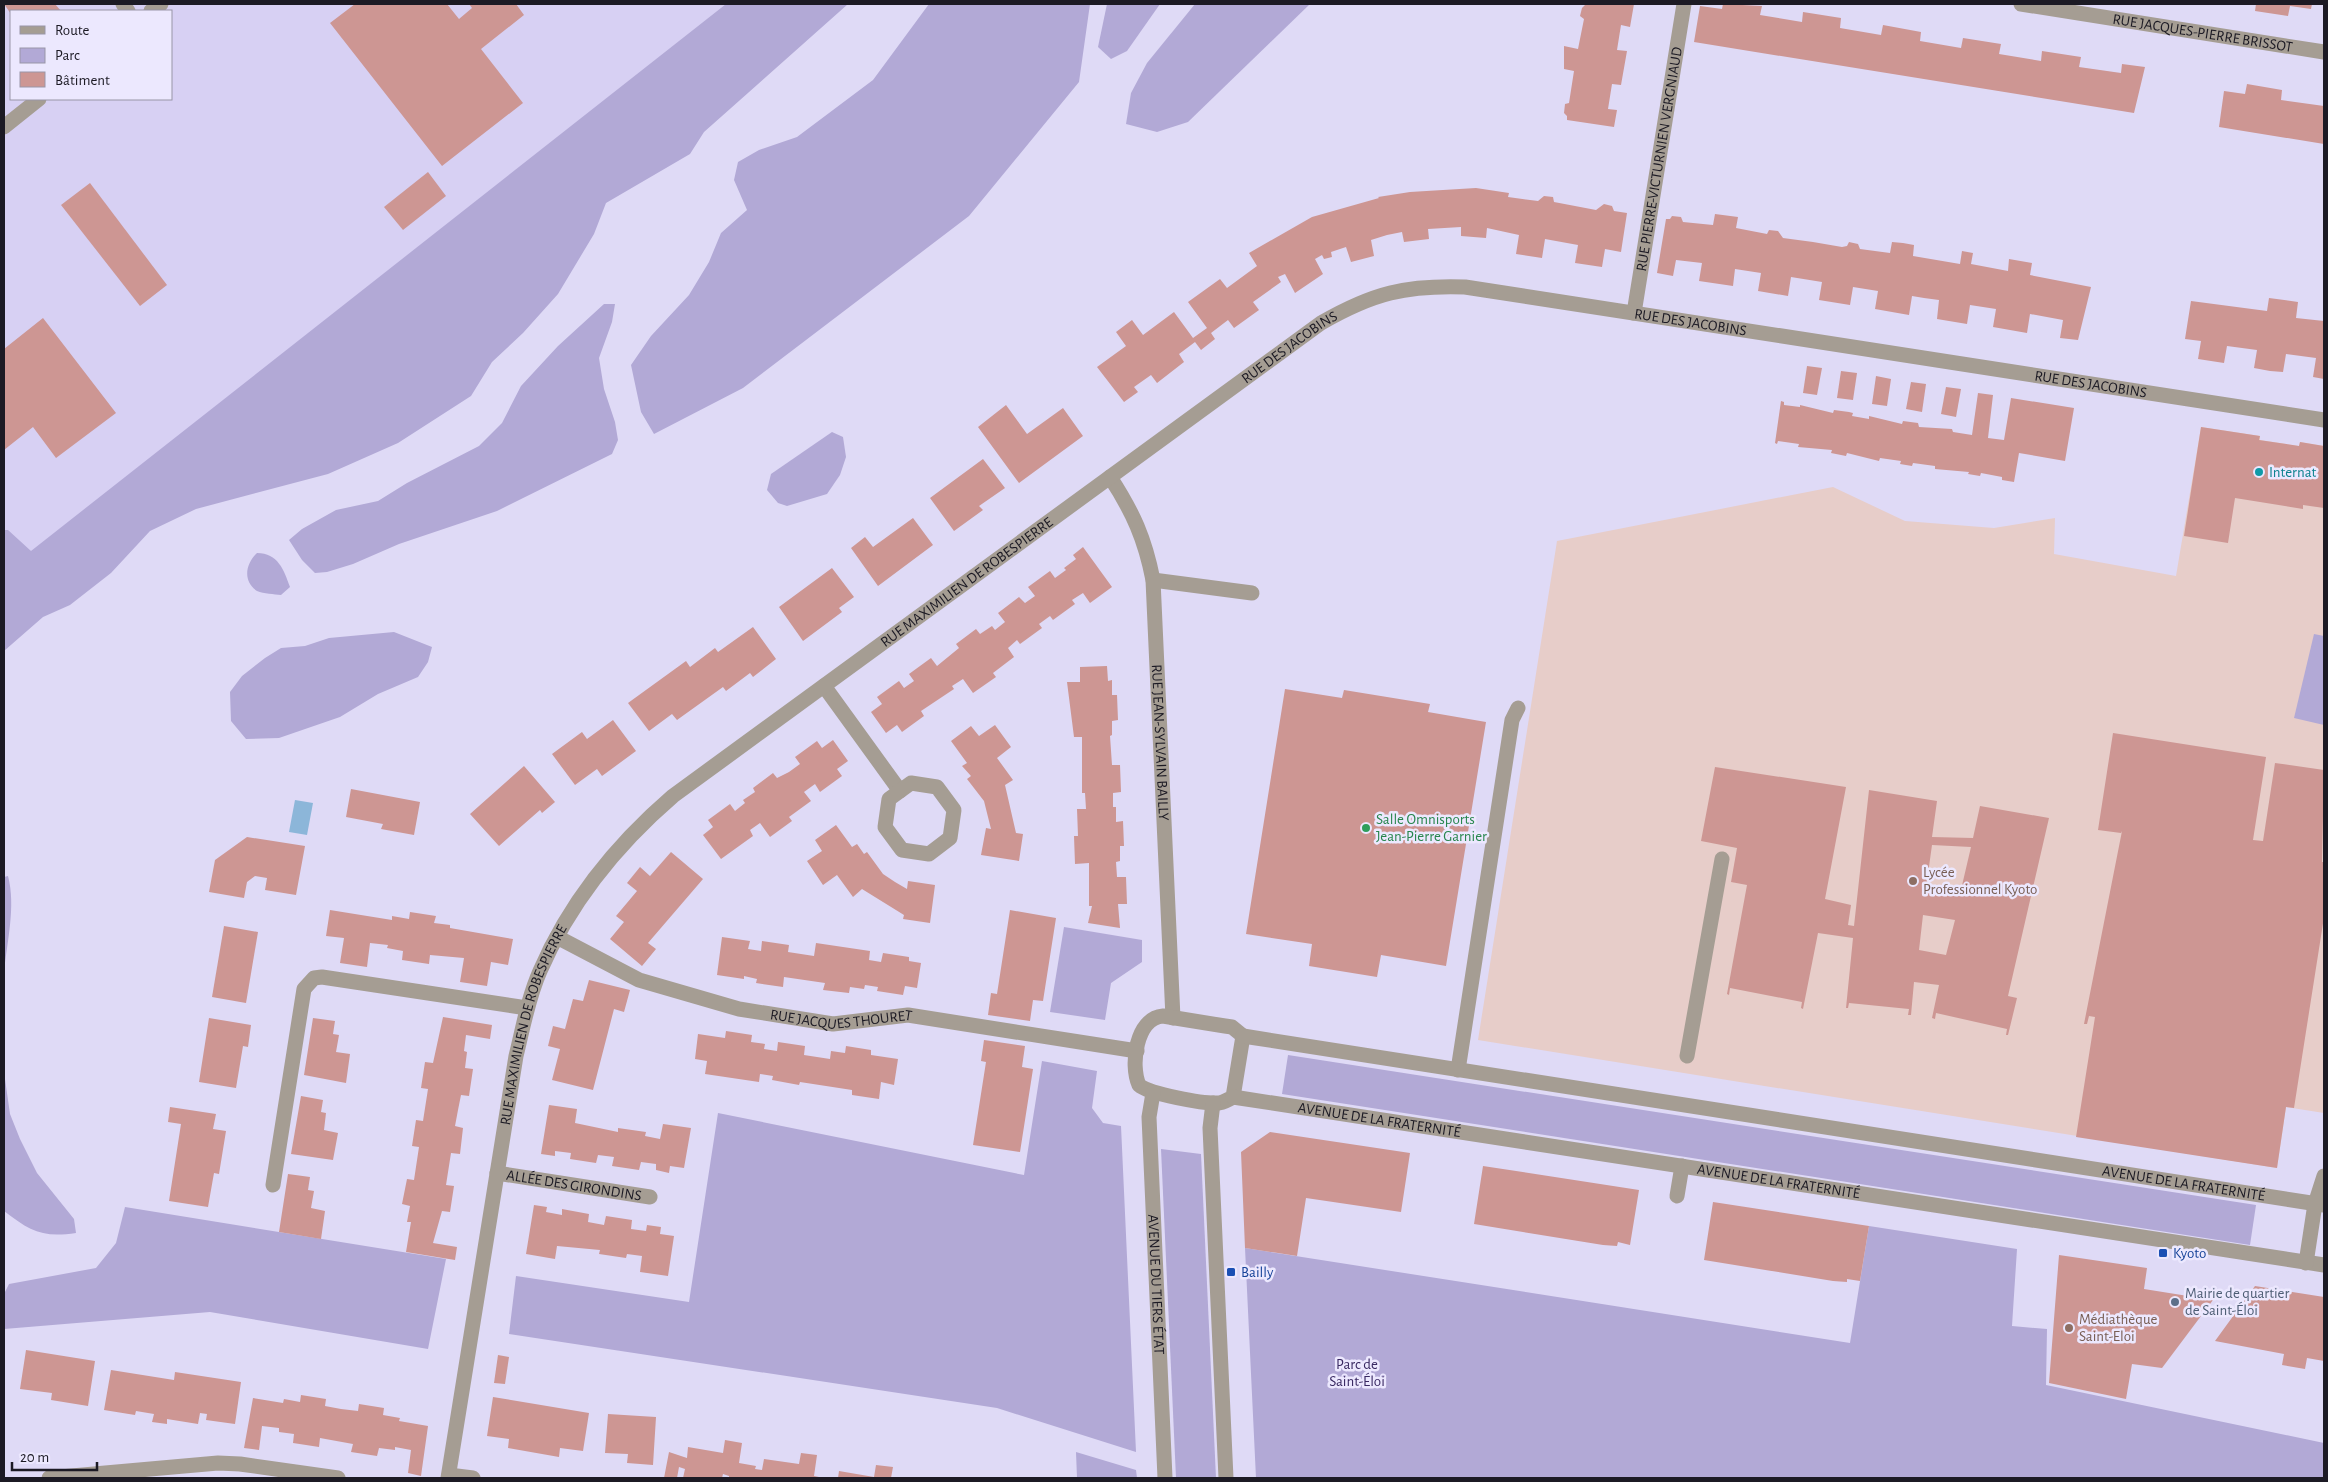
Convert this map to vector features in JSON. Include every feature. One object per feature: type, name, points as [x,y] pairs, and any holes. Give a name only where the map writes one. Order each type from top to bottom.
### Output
[{"type":"street","name":"RUE PIERRE-VICTURNIEN VERGNIAUD","points":[[1634,313],[1684,4]]},
{"type":"street","name":"RUE JACQUES-PIERRE BRISSOT","points":[[2021,4],[2324,52]]},
{"type":"street","points":[[4,126],[38,100]]},
{"type":"street","name":"RUE DES JACOBINS","points":[[1110,477],[1321,323],[1345,309],[1371,298],[1398,290],[1427,286],[1465,287],[2324,420]]},
{"type":"street","name":"RUE JEAN-SYLVAIN BAILLY","points":[[1110,477],[1137,521],[1147,549],[1153,580],[1173,1018]]},
{"type":"street","name":"RUE MAXIMILIEN DE ROBESPIERRE","points":[[448,1476],[516,1056],[527,1008],[540,972],[557,937],[598,871],[644,820],[673,796],[1110,477]]},
{"type":"street","points":[[1153,580],[1252,593]]},
{"type":"street","points":[[824,686],[900,791]]},
{"type":"street","points":[[1458,1070],[1512,720],[1518,708]]},
{"type":"street","points":[[911,783],[937,787],[954,810],[950,838],[929,854],[902,850],[885,827],[889,799],[900,791],[911,783]]},
{"type":"street","points":[[1687,1056],[1722,859]]},
{"type":"street","name":"RUE JACQUES THOURET","points":[[557,937],[639,980],[740,1010],[833,1024],[908,1015],[1137,1051]]},
{"type":"street","points":[[273,1185],[304,989],[314,978],[322,977],[527,1008]]},
{"type":"street","points":[[1156,1016],[1225,1026],[1232,1028],[1242,1036],[1233,1097],[1226,1101],[1213,1103],[1153,1093],[1139,1085],[1135,1076],[1140,1033],[1149,1020],[1156,1016]]},
{"type":"street","name":"AVENUE DE LA FRATERNITÉ","points":[[1242,1036],[2319,1204]]},
{"type":"street","name":"AVENUE DU TIERS ÉTAT","points":[[1153,1093],[1149,1117],[1165,1478]]},
{"type":"street","name":"AVENUE DE LA FRATERNITÉ","points":[[1233,1097],[2324,1265]]},
{"type":"street","points":[[1213,1103],[1210,1128],[1226,1478]]},
{"type":"street","points":[[1678,1196],[1682,1166]]},
{"type":"street","name":"ALLÉE DES GIRONDINS","points":[[497,1173],[650,1197]]},
{"type":"street","points":[[2306,1263],[2324,1176]]},
{"type":"street","points":[[49,1478],[218,1463],[240,1464],[338,1478]]},
{"type":"street","points":[[448,1476],[473,1478]]},
{"type":"shaded area","points":[[4,4],[726,4],[4,573]]},
{"type":"shaded area","name":"Lycée Professionnel Kyoto","points":[[2201,427],[2260,436],[2260,440],[2299,446],[2300,442],[2324,446],[2324,1113],[2286,1107],[2277,1168],[1478,1040],[1557,541],[1833,487],[1905,521],[1994,528],[2055,518],[2054,554],[2176,576]]},
{"type":"green space","points":[[726,4],[848,4],[704,132],[690,154],[606,203],[594,234],[558,294],[523,333],[492,362],[471,396],[398,443],[328,474],[196,509],[150,531],[111,573],[70,605],[43,617],[4,651],[4,530],[8,530],[31,551]]},
{"type":"green space","points":[[929,4],[1090,4],[1079,82],[969,216],[743,388],[654,434],[641,412],[631,365],[651,336],[689,295],[709,262],[721,233],[747,210],[734,180],[738,162],[759,150],[797,137],[873,80]]},
{"type":"green space","points":[[1107,4],[1160,4],[1127,51],[1111,59],[1098,47]]},
{"type":"green space","points":[[1195,4],[1310,4],[1188,122],[1157,132],[1126,124],[1131,93],[1147,63]]},
{"type":"green space","points":[[604,304],[615,304],[612,322],[599,358],[604,389],[615,422],[618,440],[612,454],[497,511],[399,544],[353,564],[327,572],[315,573],[302,560],[289,540],[302,529],[336,510],[378,501],[407,483],[479,446],[502,423],[521,386],[558,346]]},
{"type":"green space","points":[[832,432],[843,437],[846,457],[840,475],[827,494],[787,506],[778,503],[767,490],[771,474]]},
{"type":"green space","points":[[257,553],[275,559],[282,569],[290,587],[281,595],[257,591],[249,582],[248,567]]},
{"type":"green space","points":[[394,632],[432,647],[428,662],[418,677],[378,694],[340,717],[279,738],[246,739],[231,721],[230,692],[242,676],[281,648],[305,646],[329,638]]},
{"type":"green space","points":[[2314,634],[2324,636],[2324,725],[2294,718]]},
{"type":"green space","points":[[8,876],[11,912],[4,972],[4,877]]},
{"type":"green space","points":[[1064,927],[1142,940],[1142,962],[1111,983],[1105,1020],[1050,1012]]},
{"type":"green space","points":[[1288,1055],[2256,1205],[2250,1245],[1282,1094]]},
{"type":"green space","points":[[1042,1061],[1097,1071],[1092,1108],[1103,1123],[1121,1126],[1136,1452],[997,1408],[509,1334],[516,1276],[689,1302],[718,1113],[1024,1175]]},
{"type":"green space","points":[[4,1072],[10,1114],[20,1139],[37,1173],[74,1219],[76,1233],[45,1234],[21,1224],[4,1211]]},
{"type":"green space","points":[[1161,1149],[1201,1154],[1216,1478],[1176,1478]]},
{"type":"green space","points":[[125,1207],[446,1259],[428,1349],[210,1312],[4,1329],[4,1294],[9,1284],[96,1268],[116,1243]]},
{"type":"green space","name":"Parc de Saint-Éloi","points":[[1869,1226],[2017,1249],[2012,1326],[2047,1329],[2046,1385],[2324,1443],[2324,1478],[1256,1478],[1245,1248],[1850,1343]]},
{"type":"green space","points":[[1076,1452],[1136,1470],[1137,1478],[1077,1478]]},
{"type":"water","points":[[295,800],[313,803],[307,835],[289,832]]},
{"type":"building","points":[[4,4],[55,4],[60,10],[10,10],[10,13]]},
{"type":"building","points":[[355,4],[447,4],[459,19],[472,8],[469,4],[516,4],[524,15],[481,49],[523,103],[442,166],[330,23]]},
{"type":"building","points":[[1586,4],[1634,4],[1630,27],[1621,25],[1617,50],[1627,51],[1621,85],[1612,84],[1608,109],[1617,110],[1614,127],[1567,120],[1567,116],[1564,113],[1565,104],[1569,103],[1574,71],[1564,69],[1564,46],[1578,49],[1584,19],[1580,16],[1582,8]]},
{"type":"building","points":[[1723,4],[1762,6],[1760,15],[1802,22],[1803,12],[1841,18],[1840,28],[1881,35],[1883,25],[1921,32],[1920,41],[1961,48],[1963,38],[2001,44],[1999,54],[2041,61],[2042,51],[2081,57],[2079,67],[2121,73],[2122,64],[2145,67],[2134,113],[1694,42],[1700,6],[1722,9]]},
{"type":"building","points":[[2256,4],[2312,4],[2311,9],[2290,6],[2288,16],[2255,11]]},
{"type":"building","points":[[2247,84],[2282,90],[2281,100],[2324,106],[2324,144],[2219,127],[2224,91],[2245,94]]},
{"type":"building","points":[[428,172],[446,196],[403,230],[384,207]]},
{"type":"building","points":[[90,183],[167,285],[140,306],[61,205]]},
{"type":"building","points":[[1476,188],[1509,193],[1508,197],[1538,201],[1544,196],[1553,197],[1554,202],[1596,210],[1604,204],[1612,206],[1614,211],[1627,213],[1621,252],[1605,249],[1602,267],[1575,263],[1578,245],[1545,239],[1542,258],[1516,254],[1519,235],[1487,228],[1486,238],[1461,236],[1461,227],[1428,229],[1429,239],[1404,242],[1402,232],[1387,235],[1371,240],[1374,256],[1351,262],[1346,247],[1331,252],[1332,257],[1324,259],[1322,255],[1315,259],[1323,274],[1295,293],[1285,274],[1278,277],[1281,282],[1253,302],[1259,310],[1234,328],[1228,320],[1211,333],[1215,339],[1201,350],[1195,342],[1179,354],[1184,362],[1157,383],[1151,375],[1134,387],[1138,392],[1124,402],[1097,367],[1126,346],[1116,332],[1132,320],[1143,335],[1174,312],[1193,338],[1207,328],[1188,302],[1220,279],[1227,288],[1257,266],[1249,253],[1312,217],[1378,197],[1410,192]]},
{"type":"building","points":[[1715,214],[1738,217],[1736,228],[1767,234],[1769,230],[1778,231],[1783,238],[1842,247],[1847,246],[1849,242],[1858,244],[1860,249],[1890,253],[1892,242],[1903,243],[1914,245],[1913,256],[1960,264],[1962,251],[1973,253],[1971,264],[2008,271],[2009,259],[2032,263],[2030,275],[2091,287],[2078,340],[2060,338],[2063,320],[2030,314],[2027,333],[1993,327],[1996,309],[1970,305],[1967,324],[1937,319],[1939,300],[1912,296],[1909,315],[1875,309],[1878,291],[1853,287],[1850,305],[1819,300],[1822,282],[1791,277],[1788,296],[1758,291],[1761,273],[1735,269],[1733,286],[1699,281],[1702,263],[1676,260],[1673,276],[1657,273],[1666,219],[1670,219],[1672,216],[1681,217],[1683,222],[1713,225]]},
{"type":"building","points":[[2269,298],[2298,302],[2296,318],[2324,321],[2324,379],[2313,377],[2316,358],[2286,354],[2283,372],[2270,371],[2254,368],[2257,350],[2227,346],[2224,363],[2198,359],[2201,341],[2185,339],[2191,301],[2267,311]]},
{"type":"building","points":[[43,318],[116,413],[56,458],[33,427],[4,450],[4,349]]},
{"type":"building","points":[[1807,366],[1822,368],[1817,395],[1803,393]]},
{"type":"building","points":[[1841,371],[1857,373],[1853,400],[1837,398]]},
{"type":"building","points":[[1876,376],[1891,379],[1887,406],[1872,404]]},
{"type":"building","points":[[1911,382],[1926,384],[1922,412],[1906,409]]},
{"type":"building","points":[[1946,387],[1961,389],[1956,417],[1941,414]]},
{"type":"building","points":[[1978,393],[1993,395],[1988,438],[2004,440],[2011,398],[2074,408],[2065,461],[2019,453],[2014,482],[2002,480],[2002,477],[1981,473],[1980,476],[1968,474],[1969,472],[1935,469],[1935,466],[1913,463],[1912,466],[1900,464],[1901,461],[1880,458],[1879,461],[1847,453],[1846,456],[1831,453],[1832,450],[1798,447],[1799,444],[1778,441],[1777,444],[1775,443],[1781,401],[1784,402],[1784,405],[1800,407],[1800,405],[1833,413],[1834,410],[1849,412],[1853,413],[1852,416],[1869,419],[1869,416],[1902,424],[1903,421],[1918,423],[1919,427],[1952,429],[1953,432],[1972,435]]},
{"type":"building","points":[[1006,405],[1027,434],[1063,408],[1083,436],[1019,483],[978,427]]},
{"type":"building","name":"Internat","points":[[2201,427],[2260,436],[2259,440],[2299,446],[2300,442],[2324,446],[2324,508],[2303,505],[2303,509],[2235,498],[2228,543],[2184,536]]},
{"type":"building","points":[[983,459],[1005,488],[979,506],[983,510],[954,531],[930,498]]},
{"type":"building","points":[[913,518],[933,545],[878,586],[851,548],[865,537],[873,547]]},
{"type":"building","points":[[1083,547],[1112,587],[1090,603],[1083,593],[1072,600],[1075,604],[1053,620],[1050,616],[1039,624],[1042,628],[1020,644],[1017,640],[1008,648],[1014,657],[993,673],[996,677],[973,693],[963,679],[952,686],[954,689],[921,711],[924,716],[902,732],[897,725],[886,733],[871,712],[882,704],[877,697],[899,681],[904,688],[914,681],[909,674],[931,658],[937,666],[959,648],[956,644],[976,629],[980,634],[992,626],[995,630],[1005,622],[998,613],[1019,597],[1025,603],[1035,596],[1028,587],[1050,571],[1055,578],[1066,570],[1064,568],[1076,559],[1073,555]]},
{"type":"building","points":[[832,568],[854,597],[839,608],[842,612],[803,641],[779,607]]},
{"type":"building","points":[[753,627],[776,659],[753,677],[750,673],[726,691],[723,687],[677,720],[672,714],[649,731],[628,703],[686,661],[690,667],[715,648],[718,652]]},
{"type":"building","points":[[1107,666],[1108,681],[1112,680],[1112,695],[1117,695],[1118,720],[1112,721],[1112,735],[1110,736],[1112,765],[1120,765],[1121,792],[1113,793],[1113,807],[1116,807],[1116,822],[1123,821],[1124,846],[1120,846],[1120,861],[1116,862],[1117,877],[1126,877],[1127,904],[1118,904],[1120,928],[1088,923],[1092,906],[1089,906],[1089,863],[1075,864],[1074,836],[1078,836],[1077,809],[1086,809],[1085,793],[1082,793],[1082,737],[1074,737],[1067,682],[1080,682],[1080,667]]},
{"type":"building","name":"Salle Omnisports Jean-Pierre Garnier","points":[[1285,689],[1342,698],[1344,690],[1430,704],[1428,712],[1486,722],[1446,966],[1381,955],[1377,977],[1309,966],[1312,944],[1246,934]]},
{"type":"building","points":[[613,720],[636,751],[602,776],[597,769],[575,785],[552,754],[582,732],[587,739]]},
{"type":"building","points":[[995,725],[1011,747],[997,758],[1013,780],[1005,785],[1016,833],[1023,834],[1019,861],[981,855],[986,828],[991,829],[984,801],[967,779],[971,776],[962,766],[967,763],[951,741],[971,726],[979,736]]},
{"type":"building","points":[[2113,733],[2266,757],[2253,840],[2263,841],[2275,763],[2324,770],[2322,862],[2324,862],[2324,917],[2294,1108],[2286,1107],[2277,1168],[2076,1137],[2095,1017],[2089,1016],[2087,1024],[2084,1024],[2122,831],[2121,833],[2098,830]]},
{"type":"building","points":[[833,740],[848,761],[837,769],[842,776],[820,792],[815,784],[804,792],[811,801],[789,817],[792,821],[770,837],[760,823],[750,830],[753,836],[721,859],[703,835],[713,827],[708,820],[730,804],[735,811],[745,803],[743,800],[755,792],[753,788],[773,773],[777,778],[789,772],[800,764],[795,757],[817,741],[822,748]]},
{"type":"building","points":[[524,766],[555,802],[542,813],[540,810],[499,846],[470,814]]},
{"type":"building","points":[[1715,767],[1846,787],[1825,899],[1851,905],[1848,925],[1854,926],[1869,790],[1937,801],[1932,837],[1973,838],[1980,806],[2049,818],[2008,996],[2017,998],[2008,1035],[2006,1035],[2007,1029],[1936,1013],[1935,1019],[1932,1018],[1939,985],[1914,982],[1911,1015],[1908,1015],[1909,1009],[1849,1003],[1848,1008],[1846,1008],[1853,938],[1818,933],[1803,1009],[1801,1008],[1802,1002],[1730,988],[1729,995],[1727,994],[1747,885],[1731,882],[1737,848],[1701,841]],"holes":[[[1932,845],[1971,847],[1960,894],[1926,888]],[[1923,915],[1955,920],[1946,955],[1919,950]]]},
{"type":"building","points":[[351,789],[420,802],[414,835],[381,829],[383,824],[346,817]]},
{"type":"building","points":[[836,825],[852,847],[857,844],[864,854],[867,852],[883,874],[895,882],[907,889],[908,881],[935,885],[930,923],[903,919],[904,915],[862,889],[853,897],[837,875],[823,885],[807,861],[822,851],[815,840]]},
{"type":"building","points":[[247,837],[305,846],[296,895],[265,890],[267,878],[255,876],[247,882],[244,898],[209,892],[215,860]]},
{"type":"building","points":[[671,852],[703,879],[648,943],[656,949],[642,966],[610,939],[624,922],[616,916],[637,891],[627,883],[640,867],[650,876]]},
{"type":"building","points":[[330,910],[392,920],[392,916],[409,919],[410,912],[436,916],[434,923],[450,925],[450,928],[513,939],[508,965],[491,962],[487,986],[460,982],[464,958],[430,955],[429,964],[402,960],[403,951],[387,948],[388,945],[370,943],[367,967],[340,963],[344,938],[326,936]]},
{"type":"building","points":[[1010,910],[1056,918],[1043,1001],[1033,1000],[1030,1021],[988,1015],[991,993],[997,994]]},
{"type":"building","points":[[224,926],[258,932],[246,1003],[212,997]]},
{"type":"building","points":[[722,937],[750,941],[748,949],[761,951],[762,941],[789,945],[788,952],[814,956],[816,943],[870,951],[869,960],[881,962],[883,953],[909,957],[909,961],[921,963],[917,988],[905,986],[903,995],[877,991],[878,987],[865,985],[864,989],[850,987],[849,993],[823,990],[825,983],[784,977],[783,987],[756,983],[757,979],[744,976],[744,979],[717,975]]},
{"type":"building","points":[[589,980],[630,990],[624,1012],[614,1009],[593,1090],[552,1080],[560,1049],[548,1046],[553,1026],[565,1029],[573,999],[583,1001]]},
{"type":"building","points":[[443,1017],[492,1025],[490,1039],[466,1035],[464,1051],[467,1052],[465,1068],[473,1069],[469,1096],[461,1095],[455,1126],[463,1128],[460,1154],[451,1153],[446,1185],[454,1186],[450,1212],[442,1211],[433,1243],[457,1247],[455,1260],[406,1252],[411,1222],[407,1222],[410,1206],[402,1204],[407,1179],[414,1180],[419,1147],[412,1146],[416,1120],[423,1121],[428,1089],[421,1088],[425,1062],[433,1063]]},
{"type":"building","points":[[209,1018],[251,1025],[248,1047],[243,1046],[236,1088],[199,1082]]},
{"type":"building","points":[[313,1018],[335,1021],[333,1034],[339,1035],[336,1052],[350,1054],[346,1083],[304,1075]]},
{"type":"building","points":[[726,1031],[752,1035],[751,1042],[765,1044],[764,1049],[777,1051],[778,1042],[805,1046],[804,1055],[830,1059],[831,1051],[845,1053],[846,1046],[871,1050],[871,1055],[898,1059],[894,1085],[881,1082],[879,1099],[852,1095],[852,1090],[800,1082],[799,1085],[772,1080],[773,1076],[760,1074],[759,1082],[705,1074],[707,1061],[695,1059],[698,1034],[725,1038]]},
{"type":"building","points":[[984,1040],[1025,1046],[1022,1067],[1033,1069],[1020,1152],[973,1145],[986,1062],[981,1061]]},
{"type":"building","points":[[301,1096],[323,1100],[321,1112],[326,1113],[324,1130],[338,1133],[333,1160],[291,1154]]},
{"type":"building","points":[[549,1105],[577,1109],[575,1123],[618,1132],[618,1128],[646,1132],[645,1136],[660,1139],[663,1124],[691,1128],[684,1168],[670,1166],[669,1173],[656,1170],[656,1164],[641,1162],[639,1170],[612,1166],[614,1157],[598,1155],[596,1163],[570,1159],[571,1153],[555,1151],[555,1156],[541,1154]]},
{"type":"building","points":[[170,1107],[216,1114],[213,1129],[226,1131],[219,1174],[214,1173],[208,1207],[169,1201],[181,1124],[168,1122]]},
{"type":"building","points":[[1270,1132],[1410,1153],[1401,1212],[1306,1198],[1297,1256],[1245,1248],[1241,1152]]},
{"type":"building","points":[[1483,1166],[1639,1190],[1630,1245],[1618,1242],[1617,1246],[1603,1245],[1474,1224]]},
{"type":"building","points":[[288,1174],[310,1177],[308,1190],[314,1191],[311,1208],[325,1211],[321,1239],[279,1232]]},
{"type":"building","points":[[1713,1202],[1869,1226],[1860,1281],[1847,1279],[1847,1282],[1833,1281],[1704,1260]]},
{"type":"building","points":[[534,1205],[547,1207],[546,1212],[562,1215],[562,1209],[589,1214],[588,1222],[604,1225],[606,1216],[632,1220],[631,1229],[646,1231],[647,1225],[661,1227],[660,1234],[674,1236],[668,1276],[640,1272],[642,1256],[627,1254],[626,1258],[599,1254],[600,1250],[557,1246],[555,1259],[526,1254]]},
{"type":"building","points":[[2059,1255],[2147,1268],[2144,1289],[2213,1300],[2162,1368],[2132,1364],[2126,1399],[2049,1383]]},
{"type":"building","points":[[2255,1286],[2324,1297],[2324,1361],[2307,1358],[2305,1369],[2282,1365],[2284,1354],[2215,1341]]},
{"type":"building","points":[[26,1350],[95,1361],[88,1406],[51,1400],[52,1393],[20,1389]]},
{"type":"building","points":[[498,1355],[509,1357],[505,1384],[494,1383]]},
{"type":"building","points":[[111,1370],[174,1380],[175,1372],[241,1382],[235,1424],[206,1420],[207,1414],[200,1413],[198,1424],[167,1419],[167,1424],[152,1422],[154,1414],[136,1411],[135,1415],[104,1410]]},
{"type":"building","points":[[301,1395],[326,1399],[325,1406],[341,1409],[358,1411],[359,1404],[384,1408],[383,1415],[400,1418],[399,1421],[428,1426],[421,1476],[408,1473],[411,1450],[395,1447],[395,1450],[379,1448],[377,1456],[351,1452],[353,1444],[320,1438],[319,1447],[293,1443],[294,1434],[279,1432],[279,1428],[262,1426],[259,1450],[244,1448],[253,1398],[283,1403],[284,1399],[300,1402]]},
{"type":"building","points":[[493,1397],[589,1413],[583,1451],[560,1448],[559,1457],[508,1448],[509,1439],[487,1436]]},
{"type":"building","points":[[608,1414],[656,1417],[653,1465],[627,1463],[628,1454],[605,1453]]},
{"type":"building","points":[[725,1440],[742,1443],[739,1463],[756,1466],[755,1469],[762,1470],[764,1459],[799,1464],[801,1453],[817,1455],[814,1476],[824,1478],[729,1478],[729,1476],[723,1474],[722,1478],[683,1478],[685,1469],[679,1467],[677,1478],[664,1478],[669,1452],[687,1458],[688,1447],[723,1453]]},
{"type":"building","points":[[876,1465],[893,1467],[891,1478],[838,1478],[839,1471],[874,1477]]},
{"type":"place","name":"Internat","points":[[2259,472]]},
{"type":"place","name":"Salle Omnisports Jean-Pierre Garnier","points":[[1366,828]]},
{"type":"place","name":"Lycée Professionnel Kyoto","points":[[1913,881]]},
{"type":"place","name":"Kyoto","points":[[2163,1253]]},
{"type":"place","name":"Bailly","points":[[1231,1272]]},
{"type":"place","name":"Mairie de quartier de Saint-Éloi","points":[[2175,1302]]},
{"type":"place","name":"Médiathèque Saint-Eloi","points":[[2069,1328]]}]
